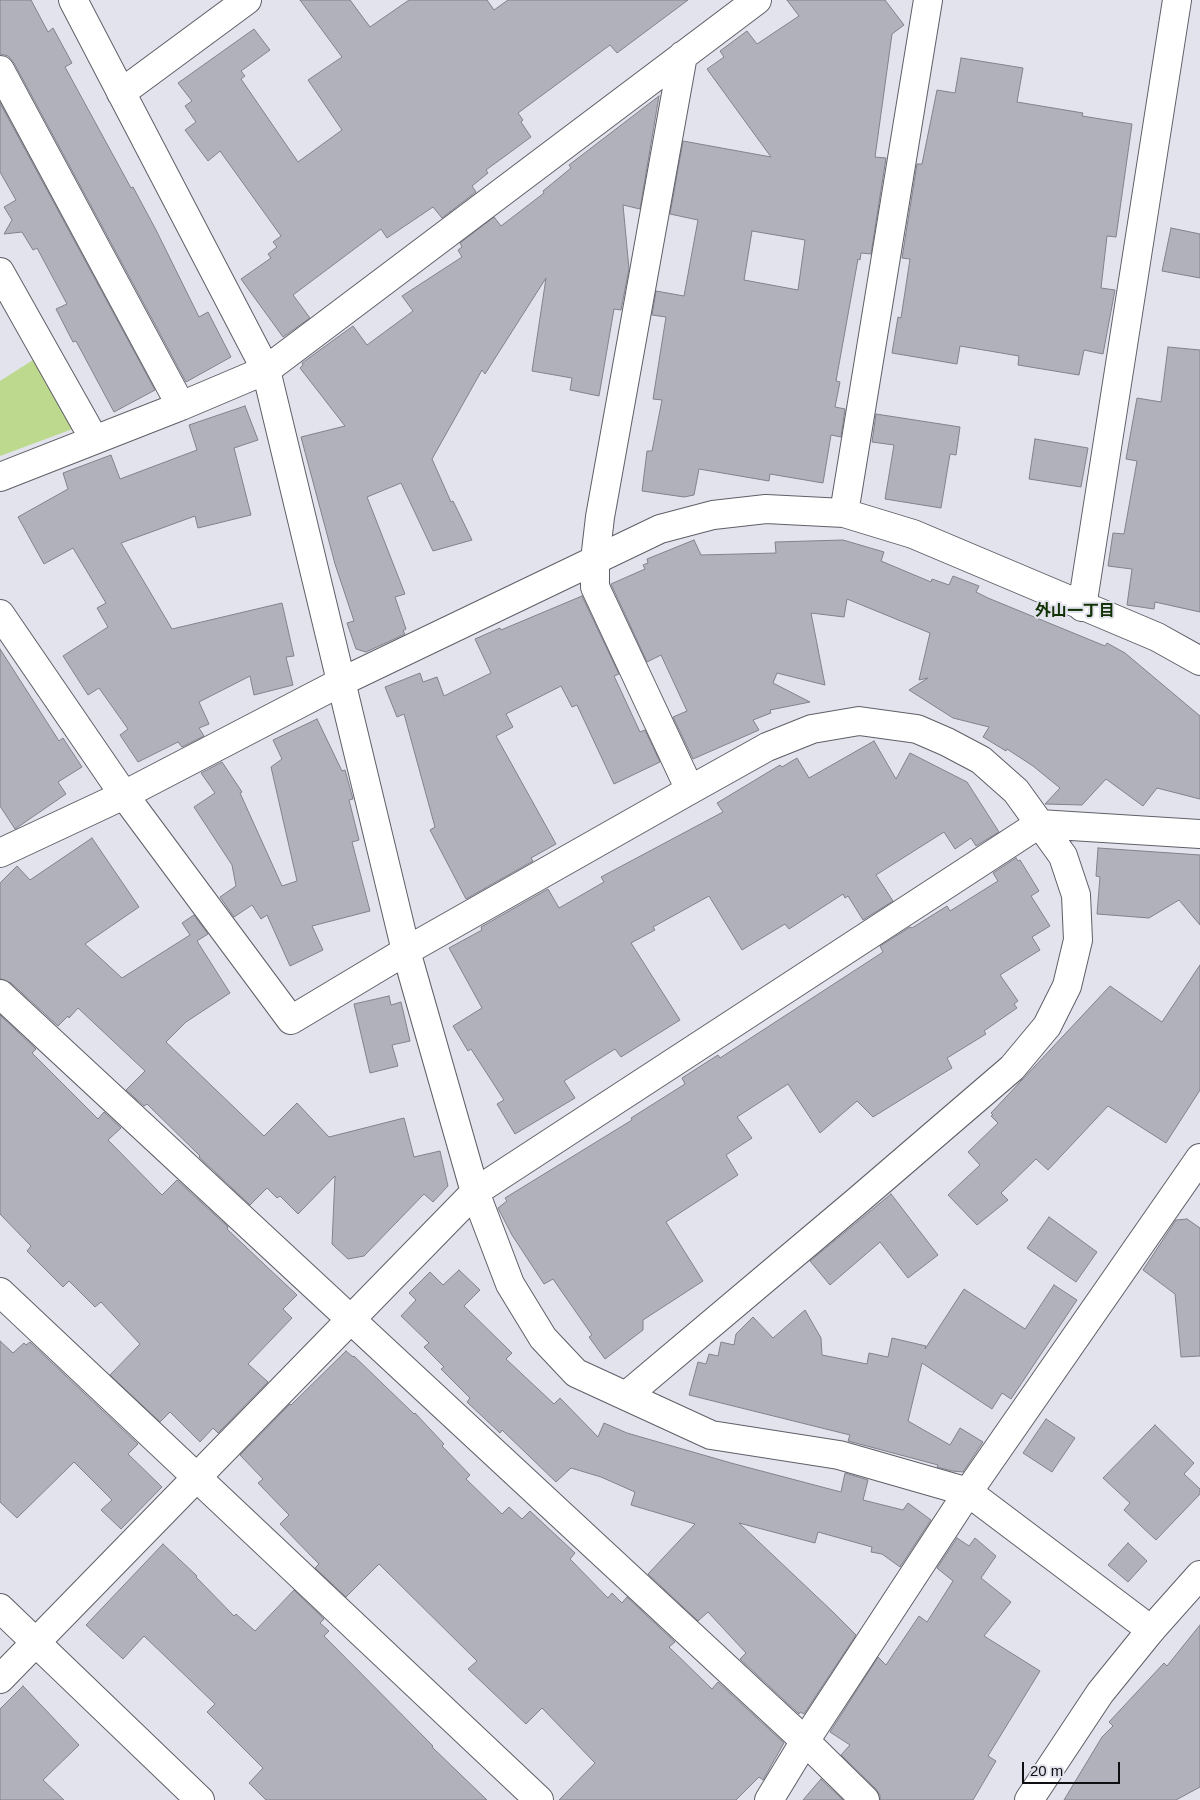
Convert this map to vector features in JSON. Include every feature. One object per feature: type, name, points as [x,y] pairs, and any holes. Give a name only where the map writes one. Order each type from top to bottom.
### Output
[{"type":"street","points":[[73,0],[266,370],[406,951],[475,1192],[510,1284],[543,1338],[576,1373],[711,1435],[839,1456],[968,1492],[1151,1630]]},
{"type":"street","points":[[121,93],[247,0]]},
{"type":"street","points":[[0,477],[266,370],[756,0]]},
{"type":"street","points":[[844,513],[928,0]]},
{"type":"street","points":[[1082,606],[1177,0]]},
{"type":"street","points":[[683,55],[600,517],[594,560],[594,587],[690,790]]},
{"type":"street","points":[[0,70],[180,406]]},
{"type":"street","points":[[0,272],[94,439]]},
{"type":"street","points":[[0,853],[124,795],[341,682],[594,560],[660,529],[713,515],[766,509],[844,513],[913,534],[1157,637],[1200,661]]},
{"type":"street","points":[[0,614],[124,795],[291,1020],[406,951],[690,790],[776,744],[812,729],[858,721],[917,729],[982,760],[1016,790],[1063,856],[1076,895],[1078,940],[1067,986],[1047,1026],[1012,1068],[627,1395]]},
{"type":"street","points":[[0,1680],[475,1192],[1039,824],[1200,834]]},
{"type":"street","points":[[0,994],[805,1741],[865,1800]]},
{"type":"street","points":[[769,1800],[805,1741],[968,1492],[1200,1158]]},
{"type":"street","points":[[0,1292],[540,1800]]},
{"type":"street","points":[[1029,1800],[1100,1693],[1151,1630],[1200,1575]]},
{"type":"street","points":[[0,1608],[200,1800]]},
{"type":"green space","points":[[44,353],[86,424],[0,456],[0,381]]},
{"type":"building","points":[[0,0],[31,0],[48,32],[53,28],[72,63],[65,67],[131,188],[133,187],[199,317],[208,312],[231,357],[186,382],[14,63],[8,56],[0,54]]},
{"type":"building","points":[[300,0],[350,0],[370,27],[409,0],[487,0],[494,10],[508,0],[688,0],[617,53],[610,45],[518,113],[523,120],[521,122],[531,137],[486,170],[488,173],[472,186],[476,192],[442,218],[433,207],[387,238],[381,229],[293,295],[310,318],[283,337],[241,279],[271,258],[268,254],[277,247],[273,242],[281,236],[220,151],[208,161],[185,130],[196,122],[185,106],[192,101],[178,83],[254,29],[270,50],[241,71],[245,76],[241,79],[298,162],[342,130],[308,80],[342,57]]},
{"type":"building","points":[[787,0],[885,0],[904,25],[892,34],[875,157],[886,158],[871,254],[861,253],[860,260],[858,259],[836,381],[840,382],[835,407],[845,409],[841,437],[831,435],[823,483],[770,474],[769,481],[699,469],[694,495],[684,497],[642,491],[647,451],[652,451],[662,400],[653,399],[666,317],[652,315],[656,291],[684,296],[698,220],[670,214],[683,141],[771,157],[707,69],[724,57],[720,51],[747,31],[757,44],[799,16]],"holes":[[[752,231],[805,240],[798,290],[744,280]]]},
{"type":"building","points":[[961,58],[1023,68],[1017,102],[1083,113],[1082,116],[1132,124],[1116,237],[1107,236],[1101,288],[1115,290],[1103,354],[1084,350],[1079,375],[1018,365],[1019,356],[960,346],[957,364],[892,353],[898,317],[901,318],[910,259],[902,258],[917,164],[922,164],[937,90],[955,93]]},
{"type":"building","points":[[659,96],[640,209],[623,205],[629,269],[621,310],[614,309],[599,396],[570,390],[572,378],[532,371],[546,278],[485,374],[482,370],[432,459],[451,502],[453,501],[472,540],[433,551],[401,483],[367,497],[405,594],[395,597],[406,629],[403,631],[405,634],[366,652],[356,649],[347,623],[354,621],[335,564],[301,437],[345,426],[300,368],[303,365],[302,363],[353,326],[367,345],[413,311],[402,296],[462,257],[458,250],[462,247],[460,243],[494,217],[501,226],[544,193],[543,191],[571,168],[569,165]]},
{"type":"building","points":[[0,103],[155,390],[114,412],[76,341],[73,342],[56,309],[67,304],[37,248],[33,250],[22,232],[4,234],[12,220],[4,207],[16,200],[0,172]]},
{"type":"building","points":[[1171,228],[1200,234],[1200,278],[1162,271]]},
{"type":"building","points":[[1168,347],[1200,350],[1200,612],[1155,602],[1154,609],[1127,605],[1132,569],[1108,566],[1113,533],[1124,534],[1137,461],[1126,459],[1137,398],[1161,402]]},
{"type":"building","points":[[245,406],[258,440],[234,448],[251,515],[198,528],[195,516],[121,543],[172,629],[282,603],[294,656],[286,657],[293,685],[254,695],[250,676],[199,702],[209,724],[199,728],[204,736],[182,747],[178,742],[138,762],[120,735],[128,729],[99,688],[88,695],[63,656],[108,627],[97,608],[106,603],[73,548],[44,564],[18,517],[68,489],[63,473],[111,455],[120,479],[197,450],[189,425]]},
{"type":"building","points":[[876,414],[960,427],[956,455],[950,454],[941,508],[885,499],[894,445],[872,442]]},
{"type":"building","points":[[1035,439],[1088,448],[1081,487],[1029,479]]},
{"type":"building","points":[[694,540],[701,555],[776,553],[775,542],[843,540],[884,552],[881,561],[931,582],[932,579],[949,585],[953,576],[979,586],[976,592],[988,598],[1105,646],[1107,643],[1125,653],[1200,716],[1200,799],[1157,788],[1143,806],[1106,779],[1082,805],[1045,804],[1060,788],[1033,766],[1007,749],[1006,751],[983,737],[989,727],[953,718],[909,690],[928,678],[919,680],[930,633],[847,599],[844,617],[811,613],[825,685],[777,673],[773,683],[810,702],[770,710],[771,713],[753,720],[759,730],[693,759],[673,717],[687,711],[661,655],[647,662],[611,584],[645,569],[643,565],[648,563],[647,559]]},
{"type":"building","points":[[582,596],[619,674],[614,676],[640,732],[645,730],[660,762],[614,784],[577,705],[572,707],[561,686],[506,714],[513,727],[496,736],[556,844],[531,858],[533,861],[466,899],[430,830],[435,827],[404,714],[397,717],[385,687],[420,673],[423,682],[437,677],[444,696],[491,673],[475,639]]},
{"type":"building","points":[[0,649],[59,741],[63,738],[82,767],[58,782],[66,794],[15,829],[0,806]]},
{"type":"building","points":[[317,719],[342,771],[345,770],[353,799],[349,800],[359,840],[352,842],[370,911],[312,926],[323,950],[290,966],[267,915],[261,919],[252,905],[234,917],[220,897],[236,886],[232,865],[194,807],[215,793],[201,773],[222,762],[242,792],[240,793],[282,886],[297,881],[271,767],[282,759],[273,740]]},
{"type":"building","points":[[874,741],[896,779],[910,753],[967,782],[999,832],[976,846],[971,838],[955,849],[944,832],[876,875],[893,901],[863,920],[848,896],[845,898],[843,894],[789,929],[785,924],[742,950],[709,896],[653,927],[655,930],[631,943],[680,1020],[621,1057],[615,1049],[564,1081],[575,1098],[515,1134],[497,1104],[504,1100],[471,1049],[468,1051],[453,1026],[482,1008],[449,948],[482,930],[481,927],[548,889],[559,908],[604,882],[601,877],[723,812],[717,803],[780,765],[782,767],[797,758],[809,778]]},
{"type":"building","points":[[92,838],[139,907],[85,944],[122,978],[190,935],[182,923],[194,915],[208,934],[197,941],[230,993],[186,1022],[166,1042],[264,1136],[297,1103],[329,1137],[404,1118],[414,1157],[440,1151],[448,1186],[433,1202],[424,1194],[364,1256],[348,1259],[332,1244],[335,1176],[298,1214],[280,1196],[277,1198],[267,1188],[250,1205],[147,1104],[144,1106],[126,1090],[145,1071],[78,1008],[58,1026],[11,983],[0,979],[0,883],[17,866],[30,880]]},
{"type":"building","points":[[1098,848],[1200,855],[1200,925],[1179,900],[1149,918],[1097,914],[1100,877],[1096,876]]},
{"type":"building","points":[[1016,858],[1018,861],[1020,860],[1039,891],[1031,896],[1050,926],[1032,937],[1040,950],[1000,975],[1018,1001],[1014,1004],[1017,1008],[984,1031],[986,1034],[947,1058],[952,1068],[873,1117],[857,1101],[820,1133],[788,1084],[737,1117],[752,1138],[726,1155],[738,1175],[666,1222],[703,1281],[643,1320],[643,1330],[605,1359],[589,1337],[592,1335],[553,1279],[544,1284],[512,1235],[498,1208],[507,1201],[505,1198],[632,1120],[631,1118],[685,1084],[682,1078],[718,1055],[720,1058],[883,952],[880,946],[947,906],[950,911],[998,881],[993,873]]},
{"type":"building","points":[[1200,965],[1200,1090],[1166,1143],[1108,1106],[1048,1170],[1036,1159],[1001,1193],[1008,1200],[977,1225],[948,1195],[980,1165],[968,1152],[998,1123],[991,1116],[993,1115],[991,1113],[1110,986],[1162,1022]]},
{"type":"building","points":[[389,996],[391,1005],[401,1002],[410,1041],[392,1045],[398,1066],[370,1073],[354,1004]]},
{"type":"building","points":[[0,1015],[36,1049],[32,1053],[98,1119],[104,1112],[121,1128],[108,1140],[162,1195],[177,1180],[297,1295],[283,1309],[292,1318],[248,1364],[268,1382],[218,1433],[213,1428],[200,1442],[170,1412],[160,1422],[110,1375],[140,1344],[101,1302],[95,1307],[69,1281],[63,1287],[27,1251],[31,1246],[0,1214]]},
{"type":"building","points":[[891,1194],[938,1255],[908,1278],[880,1242],[830,1285],[810,1261]]},
{"type":"building","points":[[1049,1217],[1097,1252],[1076,1282],[1027,1248]]},
{"type":"building","points":[[1187,1219],[1200,1228],[1200,1356],[1181,1357],[1175,1294],[1143,1270],[1176,1220]]},
{"type":"building","points":[[459,1270],[480,1290],[464,1306],[512,1353],[506,1359],[554,1404],[560,1398],[598,1437],[604,1423],[627,1433],[841,1492],[845,1473],[868,1480],[863,1500],[903,1510],[908,1503],[931,1520],[900,1567],[882,1554],[871,1552],[872,1547],[818,1532],[815,1543],[739,1523],[856,1635],[804,1714],[800,1712],[799,1714],[740,1659],[746,1653],[708,1612],[698,1621],[648,1574],[695,1524],[631,1505],[635,1492],[601,1477],[571,1468],[556,1482],[502,1430],[500,1433],[467,1402],[470,1398],[441,1369],[444,1367],[424,1347],[429,1343],[401,1316],[416,1300],[409,1293],[430,1272],[443,1285]]},
{"type":"building","points":[[1054,1285],[1077,1300],[1011,1399],[1002,1393],[992,1409],[922,1363],[908,1421],[950,1445],[960,1428],[983,1442],[963,1472],[937,1467],[938,1465],[848,1441],[850,1435],[689,1395],[698,1362],[706,1364],[709,1354],[718,1356],[721,1342],[734,1345],[736,1334],[753,1317],[773,1338],[805,1310],[821,1338],[822,1355],[867,1364],[869,1353],[888,1357],[892,1338],[926,1346],[925,1349],[964,1289],[1025,1329]]},
{"type":"building","points":[[0,1341],[13,1353],[24,1343],[26,1345],[30,1342],[138,1444],[128,1454],[162,1487],[121,1529],[101,1510],[112,1500],[74,1462],[17,1518],[0,1502]]},
{"type":"building","points":[[346,1351],[354,1356],[415,1413],[444,1444],[442,1446],[470,1475],[466,1479],[502,1514],[509,1507],[522,1519],[530,1511],[575,1553],[570,1559],[608,1598],[612,1593],[622,1603],[627,1597],[675,1642],[669,1647],[712,1689],[718,1682],[784,1743],[763,1780],[759,1777],[736,1800],[559,1800],[595,1763],[542,1708],[526,1724],[468,1669],[477,1661],[379,1564],[346,1597],[315,1568],[319,1564],[280,1524],[289,1515],[258,1483],[263,1479],[240,1455]]},
{"type":"building","points":[[1046,1419],[1075,1438],[1052,1472],[1023,1453]]},
{"type":"building","points":[[1155,1425],[1194,1463],[1184,1474],[1200,1489],[1200,1494],[1156,1540],[1124,1510],[1130,1503],[1103,1478]]},
{"type":"building","points":[[957,1538],[969,1546],[975,1538],[996,1556],[981,1578],[1011,1602],[984,1636],[1040,1671],[988,1756],[996,1761],[973,1800],[880,1800],[880,1795],[876,1789],[841,1755],[850,1745],[830,1732],[878,1657],[886,1665],[919,1616],[927,1622],[953,1581],[937,1568]]},
{"type":"building","points":[[1128,1543],[1147,1561],[1128,1582],[1108,1565]]},
{"type":"building","points":[[163,1544],[197,1576],[234,1616],[236,1614],[255,1631],[294,1590],[324,1619],[320,1623],[329,1631],[324,1636],[432,1747],[487,1800],[266,1800],[249,1783],[263,1768],[207,1712],[215,1704],[144,1636],[123,1659],[86,1625]]},
{"type":"building","points":[[1200,1625],[1200,1787],[1176,1800],[1064,1800],[1102,1737],[1113,1726],[1109,1722],[1164,1663],[1167,1666]]},
{"type":"building","points":[[23,1686],[79,1745],[43,1780],[64,1800],[0,1800],[0,1709]]},
{"type":"building","points":[[821,1779],[843,1800],[803,1800]]},
{"type":"district","name":"外山一丁目","points":[[1075,612]]}]
